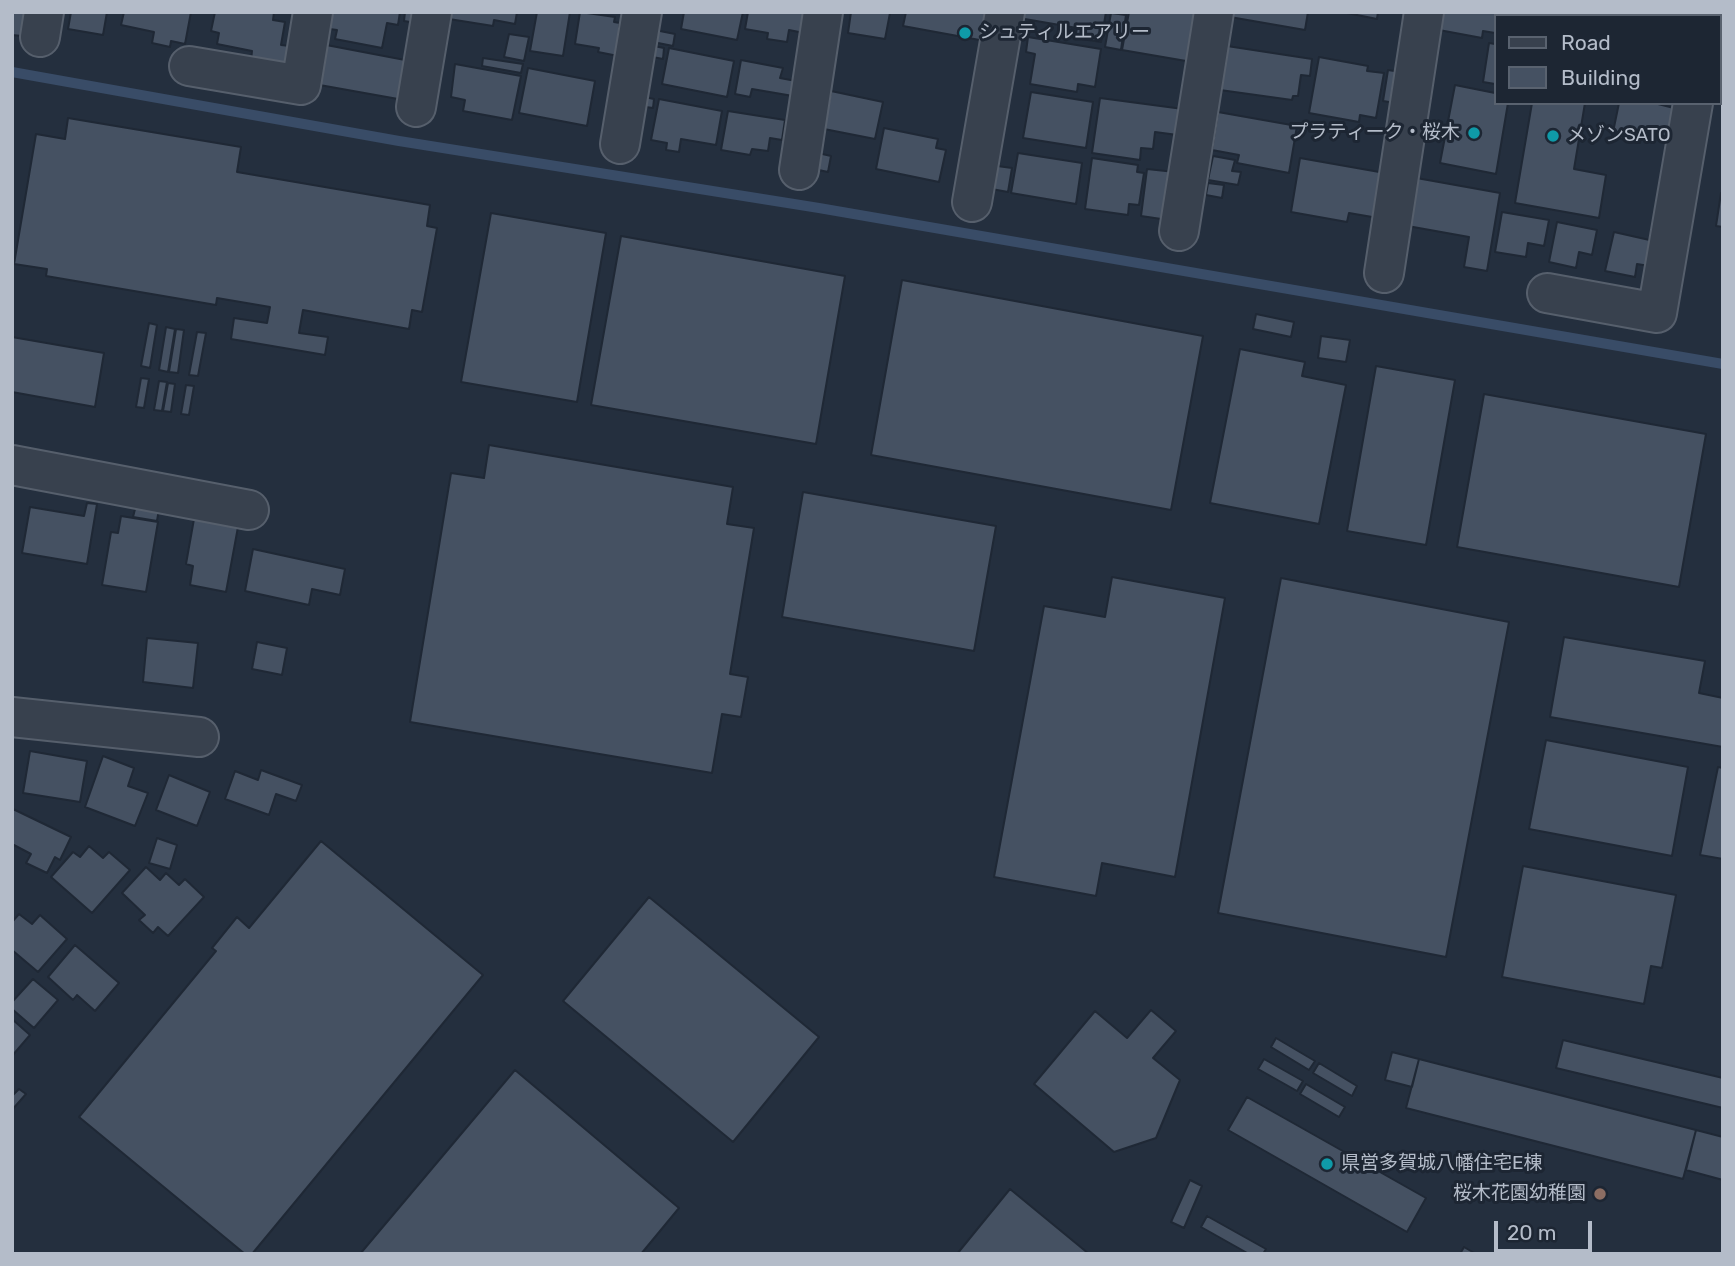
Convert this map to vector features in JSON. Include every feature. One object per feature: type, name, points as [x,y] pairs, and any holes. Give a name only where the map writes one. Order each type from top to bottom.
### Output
[{"type":"street","points":[[189,65],[300,85],[313,12]]},
{"type":"street","points":[[416,107],[432,12]]},
{"type":"street","points":[[620,144],[642,12]]},
{"type":"street","points":[[799,170],[823,12]]},
{"type":"street","points":[[972,202],[1004,12]]},
{"type":"street","points":[[1179,231],[1214,12]]},
{"type":"street","points":[[1384,273],[1424,12]]},
{"type":"street","points":[[1547,293],[1657,313],[1693,105]]},
{"type":"street","points":[[12,465],[249,510]]},
{"type":"street","points":[[12,717],[199,737]]},
{"type":"building","points":[[12,12],[26,12],[22,36],[12,35]]},
{"type":"building","points":[[71,12],[107,12],[103,35],[68,29]]},
{"type":"building","points":[[124,12],[191,12],[185,44],[171,41],[170,47],[152,43],[154,32],[121,25]]},
{"type":"building","points":[[215,12],[274,12],[273,20],[285,22],[281,45],[290,46],[285,68],[251,61],[252,51],[217,44],[219,33],[211,31]]},
{"type":"building","points":[[325,12],[400,12],[398,25],[387,23],[382,48],[335,39],[337,30],[322,28]]},
{"type":"building","points":[[405,12],[417,12],[416,23],[404,21]]},
{"type":"building","points":[[451,12],[517,12],[515,24],[494,20],[493,26],[449,19]]},
{"type":"building","points":[[537,12],[570,12],[563,56],[530,51]]},
{"type":"building","points":[[580,12],[615,17],[614,22],[620,23],[619,29],[622,30],[618,56],[598,52],[599,48],[575,44]]},
{"type":"building","points":[[684,12],[743,12],[737,40],[681,29]]},
{"type":"building","points":[[748,12],[813,12],[809,34],[789,30],[787,42],[767,39],[768,33],[745,29]]},
{"type":"building","points":[[851,12],[890,13],[885,39],[848,33]]},
{"type":"building","name":"シュティルエアリー","points":[[906,12],[990,12],[985,41],[903,26]]},
{"type":"building","points":[[1020,12],[1106,12],[1101,42],[1075,38],[1077,28],[1019,18]]},
{"type":"building","points":[[1129,12],[1196,12],[1192,62],[1122,50]]},
{"type":"building","points":[[1231,12],[1308,12],[1305,30],[1230,17]]},
{"type":"building","points":[[1342,12],[1378,12],[1377,19]]},
{"type":"building","points":[[1442,12],[1519,12],[1494,14],[1494,33],[1483,31],[1482,38],[1439,30]]},
{"type":"building","points":[[1663,12],[1673,14],[1536,14]]},
{"type":"building","points":[[1111,13],[1126,15],[1121,50],[1105,47]]},
{"type":"building","points":[[650,29],[675,34],[673,46],[648,41]]},
{"type":"building","points":[[509,34],[529,37],[524,61],[504,57]]},
{"type":"building","points":[[1028,37],[1101,49],[1095,87],[1078,84],[1077,92],[1030,84],[1035,54],[1026,52]]},
{"type":"building","points":[[1489,43],[1494,44],[1494,84],[1483,82]]},
{"type":"building","points":[[321,44],[405,60],[398,99],[314,84]]},
{"type":"building","points":[[649,45],[664,48],[663,59],[647,56]]},
{"type":"building","points":[[1227,46],[1312,59],[1310,76],[1301,75],[1298,96],[1293,96],[1292,100],[1220,90]]},
{"type":"building","points":[[669,48],[734,61],[727,97],[662,84]]},
{"type":"building","points":[[1319,57],[1368,66],[1367,71],[1384,73],[1376,118],[1360,115],[1359,122],[1309,113]]},
{"type":"building","points":[[483,58],[523,64],[521,73],[482,66]]},
{"type":"building","points":[[741,60],[783,68],[780,78],[796,81],[793,96],[752,89],[750,97],[735,94]]},
{"type":"building","points":[[455,64],[521,76],[512,120],[463,111],[465,100],[451,97]]},
{"type":"building","points":[[528,68],[595,81],[587,126],[519,113]]},
{"type":"building","points":[[1388,70],[1407,73],[1401,104],[1383,101]]},
{"type":"building","name":"プラティーク・桜木","points":[[1455,85],[1494,93],[1494,105],[1508,105],[1496,174],[1440,163]]},
{"type":"building","points":[[831,91],[883,102],[875,139],[824,129]]},
{"type":"building","points":[[1031,92],[1093,102],[1086,148],[1023,138]]},
{"type":"building","points":[[640,96],[654,99],[653,108],[638,106]]},
{"type":"building","points":[[1100,98],[1183,109],[1185,136],[1155,132],[1153,149],[1141,148],[1140,160],[1092,153]]},
{"type":"building","points":[[659,99],[722,111],[716,145],[681,139],[679,152],[666,150],[667,143],[651,140]]},
{"type":"building","name":"メゾンSATO","points":[[1532,105],[1585,105],[1574,169],[1606,175],[1599,218],[1515,203]]},
{"type":"building","points":[[1619,105],[1662,105],[1674,108],[1668,137],[1642,131],[1640,143],[1612,137]]},
{"type":"building","points":[[728,111],[785,120],[782,140],[770,138],[768,151],[752,149],[750,155],[721,150]]},
{"type":"building","points":[[1218,112],[1297,126],[1289,173],[1237,163],[1239,155],[1212,150]]},
{"type":"building","points":[[68,118],[241,147],[237,172],[430,205],[427,226],[437,228],[422,312],[412,310],[409,329],[303,310],[299,333],[328,337],[325,355],[231,339],[234,318],[267,323],[270,307],[217,298],[216,305],[46,276],[47,269],[14,264],[36,134],[65,139]]},
{"type":"building","points":[[884,128],[938,139],[936,148],[946,150],[939,182],[876,169]]},
{"type":"building","points":[[818,153],[831,156],[828,172],[814,169]]},
{"type":"building","points":[[1018,153],[1082,163],[1076,204],[1011,193]]},
{"type":"building","points":[[1213,156],[1235,160],[1232,171],[1241,172],[1238,185],[1208,180]]},
{"type":"building","points":[[1092,158],[1138,165],[1137,172],[1144,173],[1139,205],[1129,204],[1128,215],[1085,209]]},
{"type":"building","points":[[1300,158],[1385,173],[1378,218],[1349,213],[1347,222],[1291,212]]},
{"type":"building","points":[[990,165],[1012,168],[1008,192],[986,188]]},
{"type":"building","points":[[1147,169],[1175,172],[1168,220],[1141,216]]},
{"type":"building","points":[[1411,177],[1500,193],[1487,271],[1464,267],[1469,237],[1402,225]]},
{"type":"building","points":[[1208,183],[1224,185],[1222,198],[1206,195]]},
{"type":"building","points":[[1721,193],[1723,194],[1723,227],[1716,226]]},
{"type":"building","points":[[1502,212],[1549,220],[1544,246],[1528,243],[1526,257],[1495,252]]},
{"type":"building","points":[[491,213],[606,233],[577,402],[461,382]]},
{"type":"building","points":[[1557,222],[1597,230],[1592,255],[1579,252],[1576,268],[1549,262]]},
{"type":"building","points":[[1614,232],[1654,241],[1649,266],[1637,264],[1635,277],[1605,271]]},
{"type":"building","points":[[621,236],[845,276],[816,444],[591,405]]},
{"type":"building","points":[[902,280],[1203,336],[1171,510],[871,455]]},
{"type":"building","points":[[1256,314],[1294,322],[1291,337],[1253,329]]},
{"type":"building","points":[[149,323],[157,325],[150,368],[141,366]]},
{"type":"building","points":[[166,327],[175,329],[168,372],[159,370]]},
{"type":"building","points":[[176,329],[184,330],[178,373],[169,372]]},
{"type":"building","points":[[197,332],[206,333],[198,376],[189,375]]},
{"type":"building","points":[[1321,336],[1350,340],[1346,362],[1318,358]]},
{"type":"building","points":[[12,337],[104,353],[95,407],[12,392]]},
{"type":"building","points":[[1240,349],[1305,362],[1302,376],[1346,385],[1319,524],[1210,503]]},
{"type":"building","points":[[1376,366],[1455,380],[1426,545],[1347,531]]},
{"type":"building","points":[[141,378],[149,379],[144,408],[136,407]]},
{"type":"building","points":[[159,381],[167,382],[162,411],[154,410]]},
{"type":"building","points":[[168,383],[175,384],[171,412],[163,411]]},
{"type":"building","points":[[186,385],[194,386],[189,415],[181,414]]},
{"type":"building","points":[[1484,394],[1706,434],[1679,587],[1457,547]]},
{"type":"building","points":[[489,445],[733,487],[727,524],[754,528],[730,674],[748,677],[741,717],[722,714],[712,773],[410,722],[451,473],[484,478]]},
{"type":"building","points":[[803,492],[996,526],[974,651],[782,617]]},
{"type":"building","points":[[87,503],[97,504],[87,564],[22,553],[30,507],[84,516]]},
{"type":"building","points":[[136,505],[159,509],[157,521],[133,517]]},
{"type":"building","points":[[121,516],[158,522],[146,592],[102,585],[111,532],[118,533]]},
{"type":"building","points":[[194,519],[238,527],[226,592],[190,585],[193,566],[186,564]]},
{"type":"building","points":[[253,549],[345,569],[340,595],[312,589],[309,605],[245,591]]},
{"type":"building","points":[[1112,577],[1225,598],[1175,877],[1102,863],[1096,896],[994,877],[1044,606],[1105,617]]},
{"type":"building","points":[[1281,578],[1509,622],[1446,957],[1218,913]]},
{"type":"building","points":[[1564,637],[1705,661],[1699,693],[1723,698],[1723,747],[1550,717]]},
{"type":"building","points":[[147,638],[198,643],[193,688],[143,682]]},
{"type":"building","points":[[257,642],[287,648],[282,675],[252,669]]},
{"type":"building","points":[[1546,740],[1688,767],[1672,856],[1529,829]]},
{"type":"building","points":[[30,751],[87,761],[80,802],[23,793]]},
{"type":"building","points":[[103,756],[134,768],[128,786],[148,793],[135,826],[85,807]]},
{"type":"building","points":[[1718,767],[1723,768],[1723,859],[1700,855]]},
{"type":"building","points":[[261,770],[302,785],[296,801],[276,794],[269,815],[225,799],[235,771],[258,780]]},
{"type":"building","points":[[169,775],[210,792],[197,826],[156,810]]},
{"type":"building","points":[[13,809],[71,837],[60,860],[55,857],[47,873],[26,863],[31,854],[12,844]]},
{"type":"building","points":[[157,838],[177,845],[170,869],[149,863]]},
{"type":"building","points":[[321,841],[483,975],[252,1254],[245,1254],[79,1117],[216,951],[212,948],[237,917],[249,928]]},
{"type":"building","points":[[89,846],[103,858],[109,852],[130,870],[92,913],[51,877],[73,852],[80,857]]},
{"type":"building","points":[[1523,866],[1676,895],[1662,968],[1651,966],[1644,1004],[1502,977]]},
{"type":"building","points":[[146,867],[160,880],[166,873],[179,885],[185,879],[204,897],[168,936],[158,927],[153,933],[139,920],[145,915],[122,893]]},
{"type":"building","points":[[649,897],[819,1037],[733,1142],[563,1001]]},
{"type":"building","points":[[19,914],[32,924],[40,915],[67,939],[38,972],[12,950],[12,922]]},
{"type":"building","points":[[75,945],[119,983],[95,1011],[77,995],[73,1000],[48,977]]},
{"type":"building","points":[[33,979],[58,1000],[34,1028],[12,1009],[12,1002]]},
{"type":"building","points":[[1151,1010],[1176,1031],[1153,1058],[1180,1080],[1156,1138],[1114,1152],[1034,1084],[1095,1011],[1127,1038]]},
{"type":"building","points":[[12,1019],[30,1035],[12,1056]]},
{"type":"building","points":[[1276,1038],[1315,1061],[1309,1070],[1271,1047]]},
{"type":"building","points":[[1563,1040],[1723,1078],[1723,1108],[1556,1068]]},
{"type":"building","points":[[1392,1052],[1419,1059],[1412,1087],[1385,1080]]},
{"type":"building","points":[[1264,1059],[1303,1081],[1297,1091],[1258,1069]]},
{"type":"building","points":[[1419,1059],[1696,1130],[1683,1179],[1406,1108]]},
{"type":"building","points":[[1319,1063],[1357,1086],[1352,1096],[1313,1073]]},
{"type":"building","points":[[515,1070],[679,1208],[641,1254],[360,1254]]},
{"type":"building","points":[[1306,1084],[1345,1107],[1339,1117],[1300,1094]]},
{"type":"building","points":[[19,1089],[26,1094],[12,1110],[12,1096]]},
{"type":"building","name":"県営多賀城八幡住宅E棟","points":[[1247,1097],[1426,1198],[1407,1232],[1228,1130]]},
{"type":"building","points":[[1696,1130],[1723,1137],[1723,1180],[1686,1170]]},
{"type":"building","points":[[1190,1180],[1202,1186],[1184,1228],[1171,1222]]},
{"type":"building","points":[[1010,1189],[1089,1254],[957,1254]]},
{"type":"building","points":[[1207,1216],[1266,1249],[1263,1254],[1249,1254],[1201,1227]]},
{"type":"building","points":[[1464,1247],[1476,1254],[1460,1254]]},
{"type":"waterway","points":[[12,72],[399,141],[819,208],[1723,364]]},
{"type":"place","name":"シュティルエアリー","points":[[965,33]]},
{"type":"place","name":"プラティーク・桜木","points":[[1474,133]]},
{"type":"place","name":"メゾンSATO","points":[[1553,136]]},
{"type":"place","name":"県営多賀城八幡住宅E棟","points":[[1327,1164]]},
{"type":"place","name":"桜木花園幼稚園","points":[[1600,1194]]}]
